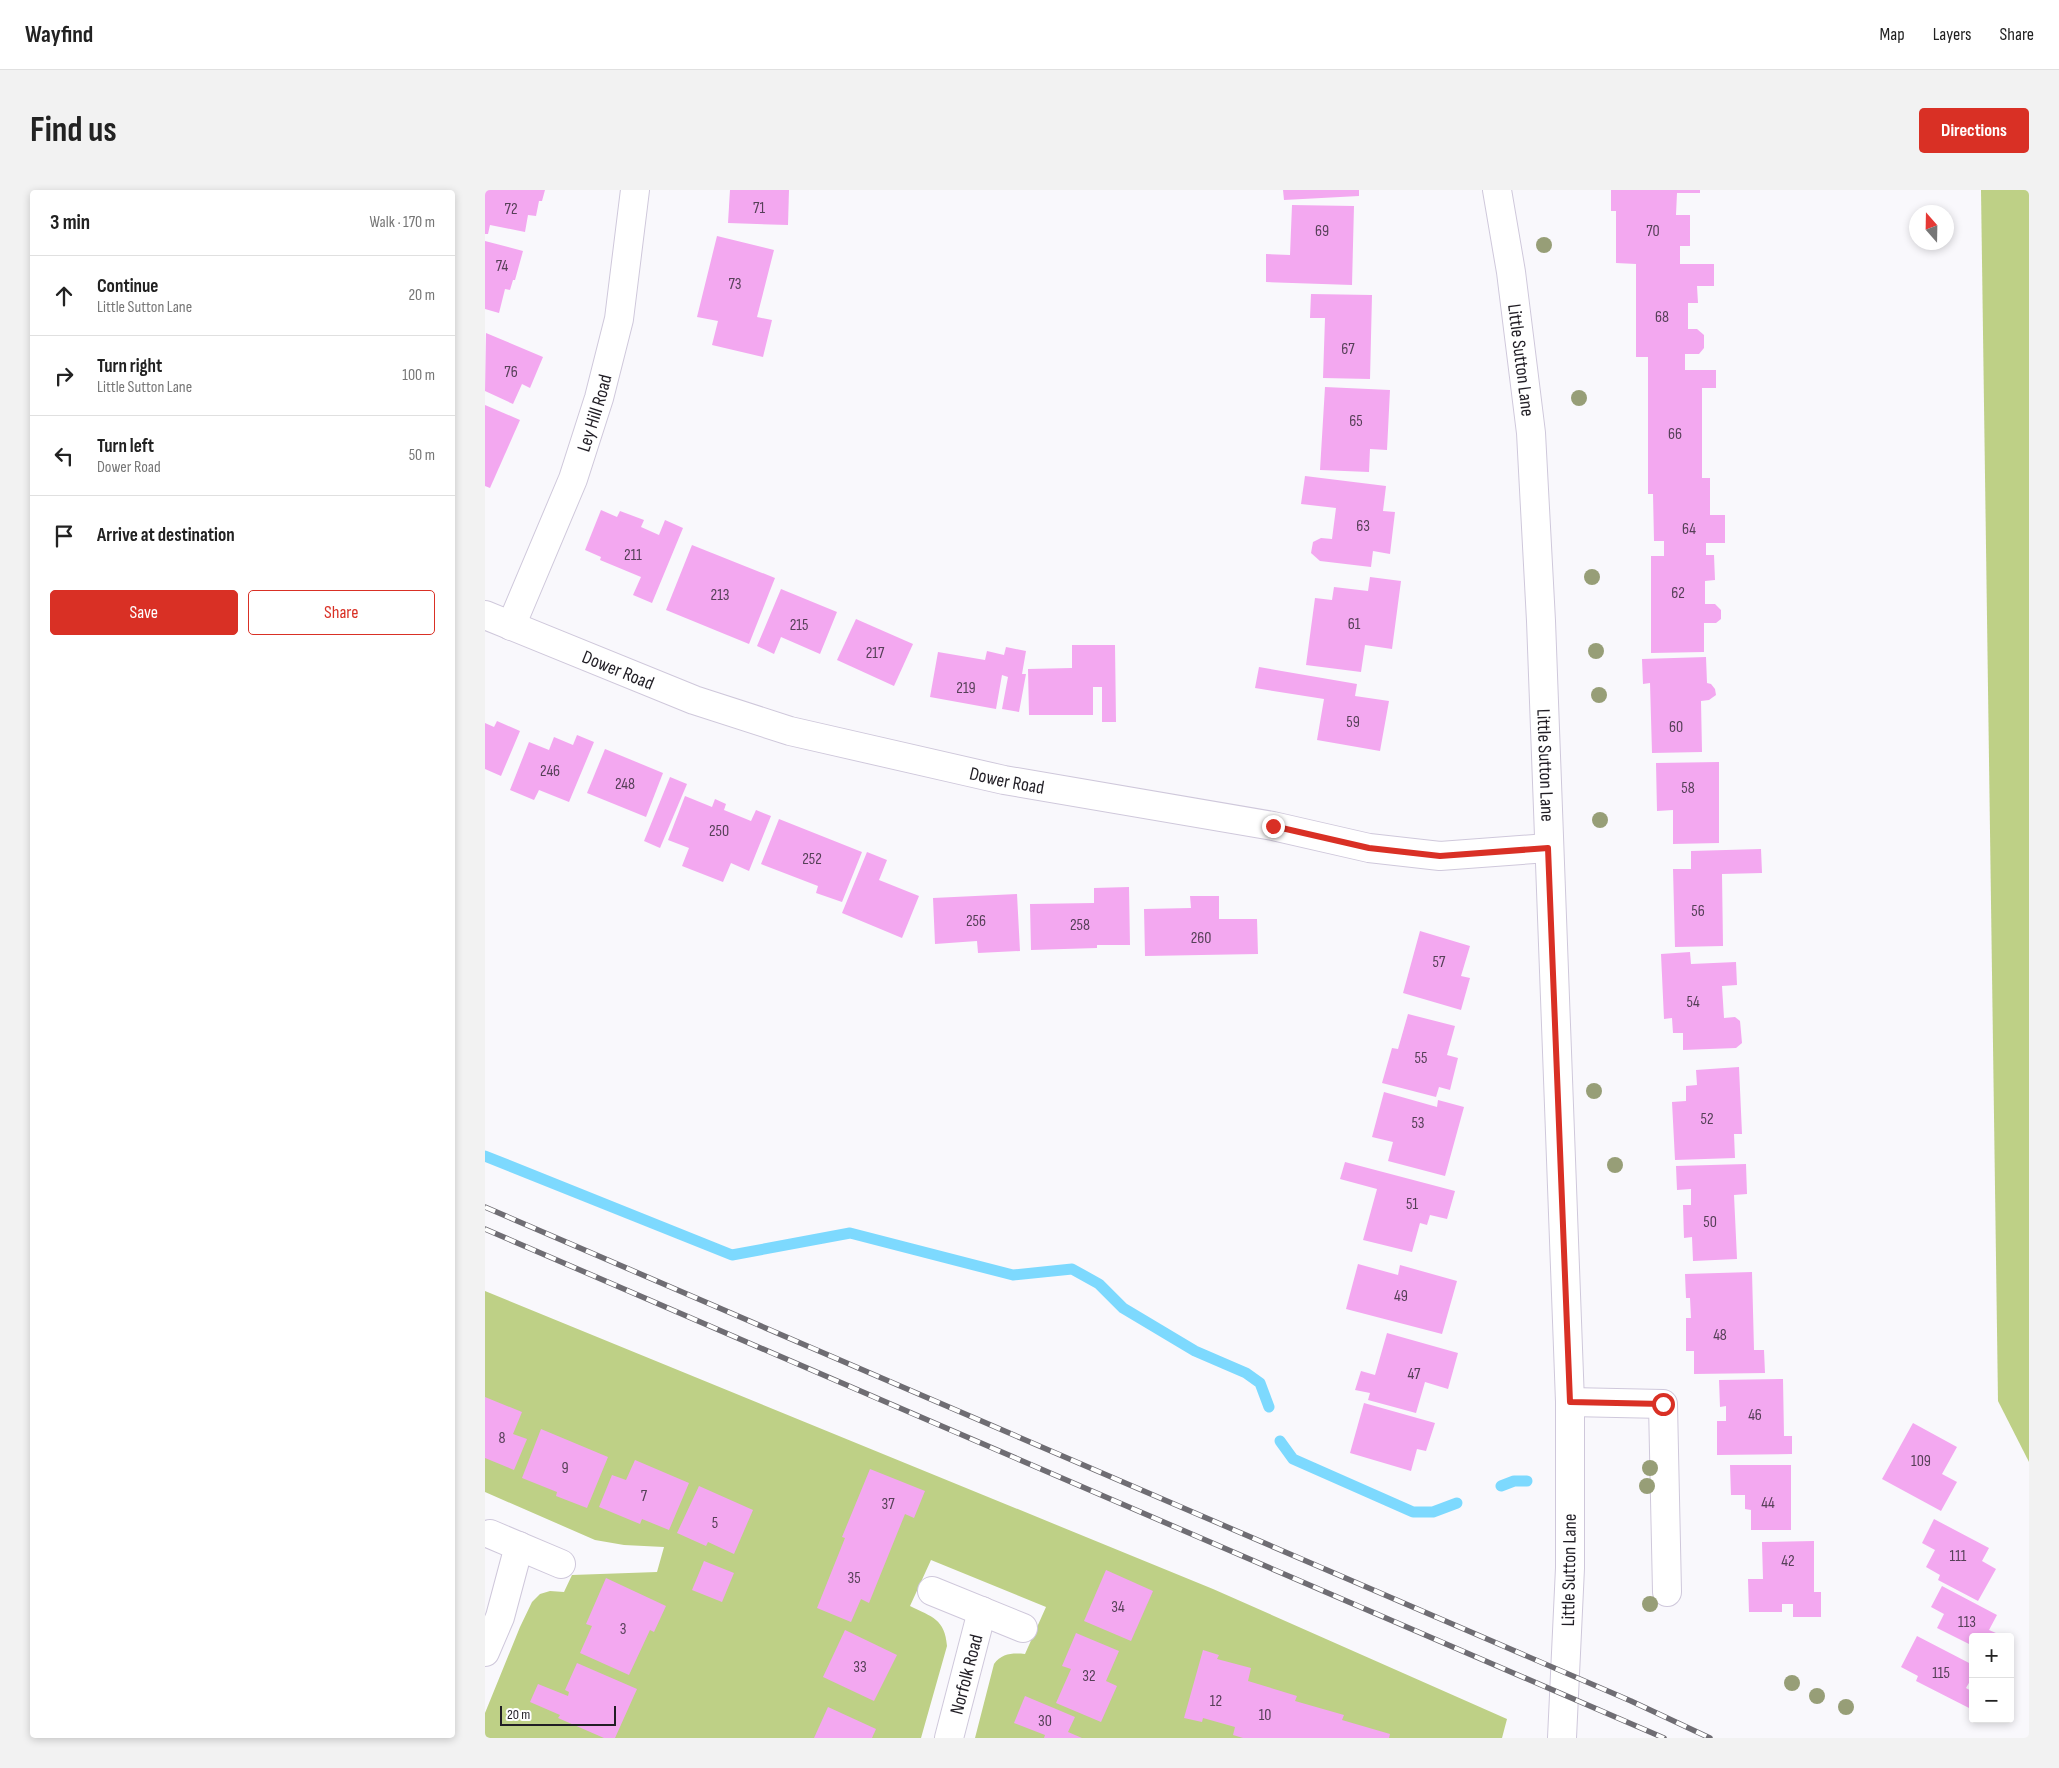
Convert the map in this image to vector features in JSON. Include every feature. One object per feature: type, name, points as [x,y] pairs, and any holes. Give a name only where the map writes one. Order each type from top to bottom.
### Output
[{"type":"street","name":"Ley Hill Road","points":[[511,626],[573,479],[599,398],[619,319],[635,190]]},
{"type":"street","name":"Little Sutton Lane","points":[[1497,190],[1511,272],[1531,433],[1541,621],[1570,1402],[1570,1568],[1562,1738]]},
{"type":"street","name":"Dower Road","points":[[485,615],[694,700],[790,731],[1004,780],[1273,826],[1369,848],[1440,856],[1548,848]]},
{"type":"street","points":[[1570,1402],[1663,1404],[1667,1592]]},
{"type":"street","points":[[490,1534],[561,1564]]},
{"type":"street","points":[[485,1652],[500,1617],[519,1546]]},
{"type":"street","name":"Norfolk Road","points":[[932,1591],[1023,1628]]},
{"type":"street","name":"Norfolk Road","points":[[949,1738],[982,1611]]},
{"type":"green space","points":[[1981,190],[2029,190],[2029,1462],[1998,1401]]},
{"type":"green space","points":[[485,1291],[1213,1589],[1507,1719],[1502,1738],[975,1738],[994,1664],[1004,1656],[1025,1654],[1046,1607],[931,1560],[910,1606],[931,1616],[940,1624],[946,1637],[947,1646],[921,1738],[485,1738],[485,1713],[532,1602],[540,1594],[550,1591],[564,1592],[572,1575],[657,1572],[664,1547],[624,1545],[595,1540],[485,1492]]},
{"type":"building","points":[[485,190],[545,190],[542,201],[539,201],[536,216],[528,215],[525,232],[490,225],[488,234],[485,234]]},
{"type":"building","points":[[730,190],[789,190],[788,225],[728,223]]},
{"type":"building","points":[[1283,190],[1359,190],[1359,196],[1284,200]]},
{"type":"building","points":[[1611,190],[1700,190],[1700,193],[1677,193],[1676,215],[1690,215],[1690,246],[1680,246],[1680,264],[1714,264],[1714,286],[1697,286],[1698,303],[1688,303],[1688,329],[1697,329],[1704,335],[1704,348],[1699,354],[1685,354],[1685,370],[1716,370],[1716,388],[1702,388],[1702,478],[1710,478],[1710,515],[1725,515],[1725,543],[1706,543],[1706,555],[1714,555],[1715,580],[1705,581],[1705,604],[1715,604],[1721,610],[1721,619],[1716,623],[1704,623],[1704,652],[1651,653],[1651,556],[1664,556],[1664,541],[1654,541],[1653,494],[1648,494],[1648,357],[1636,357],[1636,264],[1616,263],[1616,211],[1611,211]]},
{"type":"building","points":[[1292,205],[1354,206],[1352,285],[1266,282],[1266,254],[1290,255]]},
{"type":"building","points":[[717,236],[774,250],[757,317],[772,320],[763,357],[712,345],[718,321],[697,317]]},
{"type":"building","points":[[485,241],[523,251],[515,280],[513,280],[510,290],[505,289],[499,313],[485,309]]},
{"type":"building","points":[[1311,294],[1372,295],[1370,379],[1323,378],[1325,318],[1310,318]]},
{"type":"building","points":[[486,333],[543,357],[530,388],[522,384],[513,404],[485,391]]},
{"type":"building","points":[[1325,387],[1390,390],[1387,450],[1370,449],[1369,472],[1320,470]]},
{"type":"building","points":[[485,405],[520,420],[490,488],[485,486]]},
{"type":"building","points":[[1305,476],[1386,486],[1383,511],[1395,512],[1390,554],[1373,551],[1371,567],[1320,561],[1311,553],[1313,542],[1321,538],[1332,539],[1336,508],[1301,504]]},
{"type":"building","points":[[601,510],[617,517],[620,511],[644,520],[641,527],[659,535],[665,520],[683,528],[652,603],[633,595],[641,577],[600,560],[601,557],[585,550]]},
{"type":"building","points":[[692,545],[775,578],[749,644],[666,610]]},
{"type":"building","points":[[1370,577],[1401,581],[1392,649],[1365,645],[1361,672],[1306,665],[1315,598],[1332,600],[1334,587],[1368,591]]},
{"type":"building","points":[[781,589],[837,612],[820,654],[781,637],[774,654],[757,646]]},
{"type":"building","points":[[856,619],[913,644],[894,686],[837,660]]},
{"type":"building","points":[[1072,645],[1115,645],[1116,722],[1102,722],[1102,687],[1093,687],[1093,715],[1029,715],[1028,669],[1072,668]]},
{"type":"building","points":[[1006,647],[1026,651],[1022,674],[1026,674],[1019,712],[1002,709],[1008,677],[1002,675],[996,709],[930,697],[938,652],[985,660],[987,651],[1004,655]]},
{"type":"building","points":[[1706,657],[1707,683],[1711,684],[1715,689],[1716,695],[1709,700],[1701,701],[1702,752],[1652,753],[1650,683],[1643,684],[1642,659]]},
{"type":"building","points":[[1259,667],[1357,684],[1355,696],[1389,701],[1380,751],[1317,740],[1324,699],[1255,688]]},
{"type":"building","points":[[497,721],[520,731],[501,776],[485,769],[485,723],[494,727]]},
{"type":"building","points":[[577,735],[594,742],[569,802],[539,790],[534,800],[510,790],[529,742],[549,750],[554,737],[573,745]]},
{"type":"building","points":[[605,749],[663,773],[646,817],[587,793]]},
{"type":"building","points":[[1719,762],[1719,843],[1673,844],[1673,810],[1657,811],[1656,763]]},
{"type":"building","points":[[670,777],[687,784],[660,848],[644,841]]},
{"type":"building","points":[[685,796],[712,807],[715,799],[726,804],[724,810],[751,821],[756,810],[771,816],[749,871],[731,863],[723,882],[682,866],[689,848],[668,840]]},
{"type":"building","points":[[779,819],[862,852],[842,902],[816,893],[818,886],[761,864]]},
{"type":"building","points":[[1761,849],[1762,873],[1722,874],[1723,946],[1675,947],[1673,869],[1691,869],[1691,851]]},
{"type":"building","points":[[867,852],[887,860],[879,880],[919,896],[902,938],[842,913]]},
{"type":"building","points":[[1129,887],[1130,945],[1097,945],[1097,948],[1031,950],[1030,904],[1094,903],[1094,888]]},
{"type":"building","points":[[1017,894],[1020,951],[978,953],[977,941],[935,944],[933,898]]},
{"type":"building","points":[[1190,896],[1219,896],[1219,919],[1257,919],[1258,954],[1145,956],[1144,909],[1191,908]]},
{"type":"building","points":[[1420,931],[1470,946],[1461,976],[1470,978],[1461,1010],[1403,993]]},
{"type":"building","points":[[1690,952],[1691,964],[1736,962],[1737,985],[1722,986],[1724,1018],[1735,1017],[1740,1021],[1742,1043],[1736,1048],[1683,1050],[1683,1033],[1673,1033],[1672,1018],[1664,1019],[1661,954]]},
{"type":"building","points":[[1408,1014],[1455,1026],[1447,1055],[1458,1058],[1450,1090],[1439,1087],[1436,1097],[1382,1083],[1392,1048],[1398,1049]]},
{"type":"building","points":[[1739,1067],[1742,1134],[1734,1134],[1735,1158],[1675,1160],[1672,1102],[1686,1101],[1686,1086],[1697,1085],[1696,1070]]},
{"type":"building","points":[[1384,1092],[1437,1107],[1438,1100],[1464,1107],[1445,1176],[1388,1161],[1393,1142],[1372,1137]]},
{"type":"building","points":[[1345,1162],[1455,1191],[1447,1219],[1430,1215],[1427,1225],[1420,1223],[1412,1252],[1363,1240],[1377,1189],[1340,1179]]},
{"type":"building","points":[[1746,1164],[1747,1194],[1734,1195],[1737,1259],[1693,1261],[1692,1237],[1684,1238],[1683,1205],[1691,1205],[1691,1189],[1677,1190],[1676,1166]]},
{"type":"building","points":[[1358,1264],[1398,1275],[1400,1265],[1457,1281],[1442,1334],[1346,1309]]},
{"type":"building","points":[[1752,1272],[1754,1350],[1764,1350],[1765,1373],[1694,1374],[1694,1351],[1686,1351],[1686,1318],[1691,1318],[1690,1298],[1686,1298],[1685,1274]]},
{"type":"building","points":[[1387,1333],[1458,1353],[1448,1389],[1425,1382],[1416,1413],[1368,1400],[1370,1393],[1355,1390],[1361,1371],[1375,1375]]},
{"type":"building","points":[[1783,1379],[1784,1436],[1792,1436],[1792,1454],[1717,1455],[1717,1421],[1726,1421],[1726,1406],[1720,1407],[1719,1380]]},
{"type":"building","points":[[485,1397],[522,1412],[513,1434],[527,1439],[514,1470],[485,1458]]},
{"type":"building","points":[[1364,1403],[1435,1423],[1426,1451],[1417,1449],[1411,1471],[1350,1453]]},
{"type":"building","points":[[1913,1423],[1957,1447],[1942,1474],[1957,1482],[1941,1511],[1882,1479]]},
{"type":"building","points":[[541,1429],[608,1457],[587,1508],[556,1496],[557,1492],[522,1478]]},
{"type":"building","points":[[635,1460],[689,1483],[669,1530],[642,1519],[640,1524],[599,1507],[612,1475],[626,1480]]},
{"type":"building","points":[[1730,1465],[1791,1465],[1791,1530],[1751,1530],[1751,1510],[1745,1509],[1745,1495],[1731,1495]]},
{"type":"building","points":[[870,1469],[925,1491],[914,1518],[905,1514],[869,1603],[861,1599],[851,1622],[817,1608],[845,1538],[842,1537]]},
{"type":"building","points":[[699,1486],[753,1510],[734,1554],[708,1542],[706,1546],[677,1533]]},
{"type":"building","points":[[1934,1519],[1989,1548],[1982,1561],[1996,1569],[1978,1601],[1938,1580],[1940,1575],[1926,1567],[1935,1550],[1922,1543]]},
{"type":"building","points":[[1814,1541],[1814,1592],[1821,1592],[1821,1617],[1793,1617],[1793,1604],[1782,1604],[1782,1612],[1749,1612],[1748,1579],[1763,1579],[1762,1542]]},
{"type":"building","points":[[704,1561],[734,1573],[722,1602],[692,1590]]},
{"type":"building","points":[[1106,1570],[1153,1591],[1131,1641],[1084,1621]]},
{"type":"building","points":[[606,1578],[666,1606],[654,1632],[650,1630],[629,1675],[580,1653],[592,1626],[586,1624]]},
{"type":"building","points":[[1942,1586],[1997,1615],[1989,1630],[1996,1633],[1969,1633],[1969,1644],[1937,1628],[1944,1614],[1931,1607]]},
{"type":"building","points":[[845,1630],[897,1655],[874,1701],[823,1677]]},
{"type":"building","points":[[1076,1633],[1119,1651],[1106,1681],[1117,1686],[1101,1722],[1056,1703],[1071,1669],[1062,1666]]},
{"type":"building","points":[[1917,1636],[1969,1663],[1969,1683],[1966,1688],[1969,1690],[1969,1708],[1916,1681],[1918,1676],[1901,1667]]},
{"type":"building","points":[[1203,1650],[1219,1655],[1217,1659],[1251,1668],[1248,1681],[1297,1696],[1295,1701],[1344,1715],[1342,1720],[1390,1734],[1389,1738],[1243,1738],[1233,1735],[1235,1727],[1203,1718],[1202,1722],[1184,1718]]},
{"type":"building","points":[[577,1663],[637,1689],[615,1738],[604,1738],[558,1718],[560,1715],[530,1702],[538,1684],[568,1696],[569,1692],[565,1690]]},
{"type":"building","points":[[1025,1696],[1075,1717],[1068,1732],[1082,1738],[1044,1738],[1045,1735],[1014,1723]]},
{"type":"building","points":[[828,1707],[876,1729],[872,1738],[814,1738]]},
{"type":"waterway","points":[[485,1156],[732,1255],[850,1233],[1013,1275],[1072,1269],[1099,1284],[1123,1308],[1195,1351],[1246,1373],[1260,1383],[1269,1407]]},
{"type":"waterway","points":[[1280,1441],[1293,1459],[1413,1512],[1433,1512],[1457,1503]]},
{"type":"waterway","points":[[1501,1486],[1514,1481],[1527,1481]]},
{"type":"railway","points":[[485,1207],[1631,1701],[1710,1738]]},
{"type":"railway","points":[[485,1229],[1664,1738]]},
{"type":"route","points":[[1273,826],[1369,848],[1440,856],[1548,848],[1570,1402],[1663,1404]]}]
